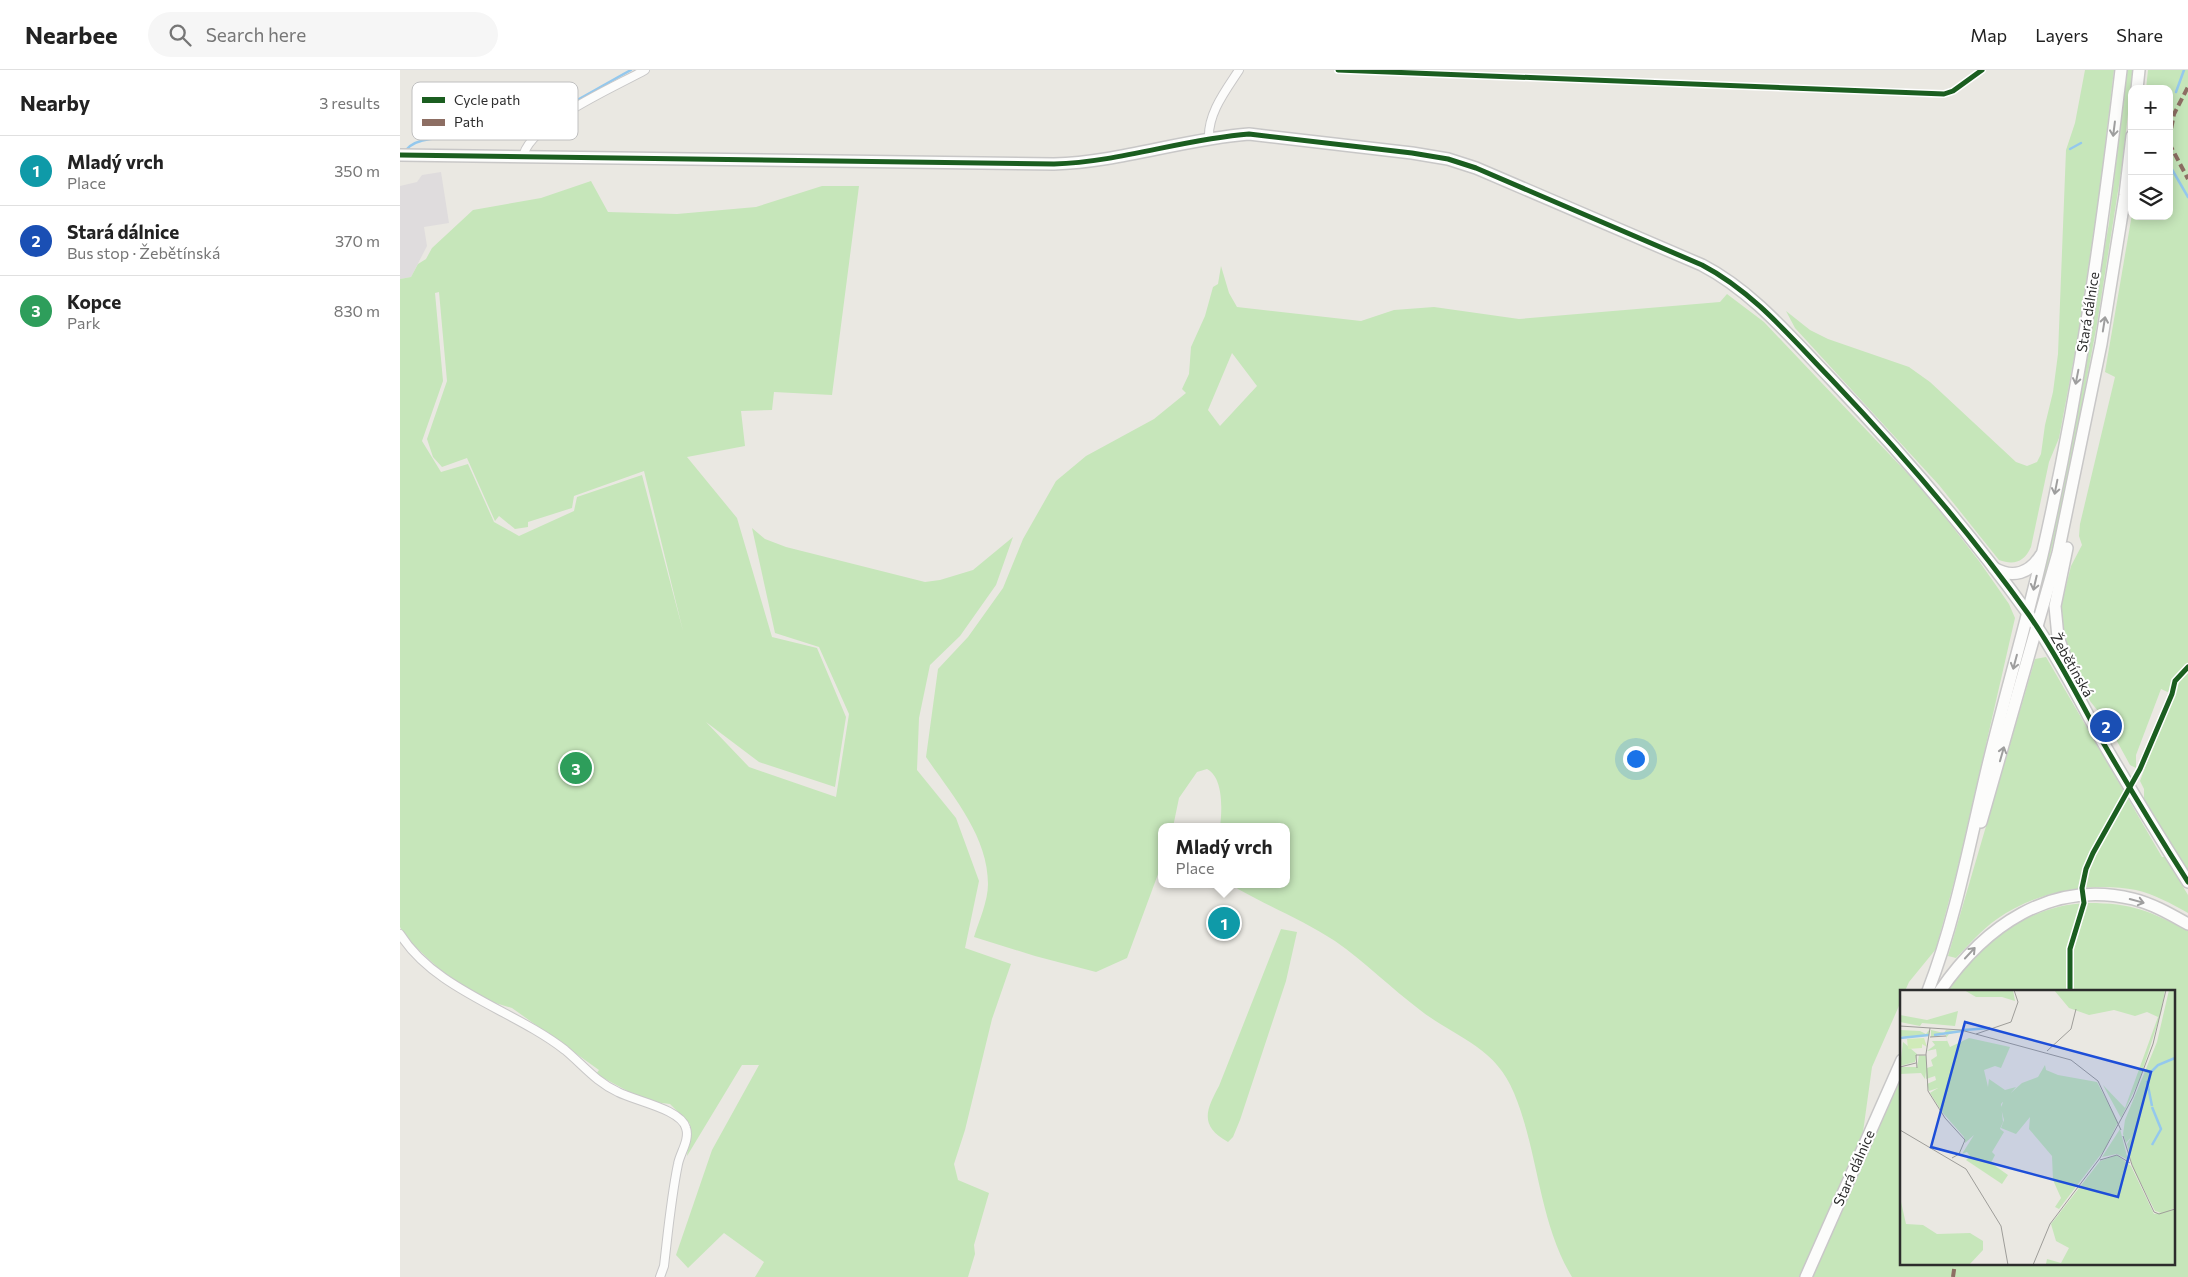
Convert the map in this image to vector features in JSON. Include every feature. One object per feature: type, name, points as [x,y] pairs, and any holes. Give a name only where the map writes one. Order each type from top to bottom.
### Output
[{"type":"street","points":[[578,107],[645,70]]},
{"type":"street","points":[[1209,140],[1209,125],[1214,112],[1239,70]]},
{"type":"street","points":[[2137,85],[2139,70]]},
{"type":"street","name":"Stará dálnice","points":[[1964,873],[1990,758],[2043,551],[2084,338],[2107,190],[2120,75]]},
{"type":"street","name":"Žebětínská","points":[[403,155],[1054,164],[1097,161],[1240,135],[1271,136],[1448,159],[1483,171],[1716,272],[1754,300],[1873,423],[1931,487],[1994,568],[2038,629],[2188,882]]},
{"type":"street","points":[[523,158],[527,144],[531,140]]},
{"type":"street","name":"Stará dálnice","points":[[1928,990],[1964,873],[1989,801],[2058,553],[2101,344],[2128,175]]},
{"type":"street","points":[[2075,475],[2067,547],[2055,606],[2058,637],[2084,708]]},
{"type":"street","points":[[1994,568],[2006,574],[2018,574],[2034,565],[2043,551]]},
{"type":"street","points":[[1941,990],[1981,941],[2001,925],[2035,907],[2084,896],[2132,899],[2158,908],[2188,924]]},
{"type":"street","points":[[400,934],[408,947],[448,981],[482,1002],[503,1010],[565,1050],[596,1079],[617,1092],[666,1110],[684,1123],[687,1132],[686,1140],[678,1166],[664,1266],[660,1277]]},
{"type":"street","name":"Stará dálnice","points":[[1806,1277],[1900,1065]]},
{"type":"shaded area","points":[[441,172],[449,223],[424,227],[427,246],[411,277],[400,279],[400,186],[417,182],[422,175]]},
{"type":"green space","points":[[2085,70],[2114,70],[2100,189],[2078,337],[2059,438],[2049,462],[2031,547],[2021,559],[2009,562],[1999,560],[1939,485],[1795,328],[1786,311],[1810,330],[1828,339],[1909,367],[1930,382],[2016,462],[2027,466],[2037,462],[2041,454],[2058,354],[2066,150],[2075,123]]},
{"type":"green space","points":[[2127,70],[2133,70],[2131,85],[2128,85],[2128,114],[2122,166],[2097,324],[2066,491],[2039,600],[2037,598],[2092,323],[2109,223]]},
{"type":"green space","points":[[2148,70],[2188,70],[2188,871],[2144,801],[2144,789],[2140,781],[2172,694],[2161,689],[2136,755],[2136,768],[2130,765],[2106,721],[2090,701],[2063,635],[2061,606],[2071,566],[2082,545],[2079,536],[2080,524],[2115,377],[2105,372],[2131,220],[2173,220],[2173,85],[2146,85]]},
{"type":"green space","points":[[591,181],[608,212],[677,214],[756,207],[822,186],[859,186],[832,395],[774,392],[772,410],[741,411],[745,446],[687,457],[737,518],[772,637],[817,648],[846,717],[835,787],[759,762],[706,722],[749,767],[836,797],[849,714],[819,647],[775,633],[752,528],[765,539],[786,547],[925,582],[940,580],[973,570],[1013,537],[996,585],[960,636],[930,665],[919,718],[917,770],[956,818],[979,881],[965,948],[1011,964],[992,1019],[965,1130],[954,1164],[958,1180],[989,1193],[974,1245],[975,1254],[968,1277],[755,1277],[764,1262],[724,1233],[688,1268],[676,1255],[712,1150],[759,1065],[742,1065],[687,1156],[690,1124],[670,1104],[646,1101],[596,1074],[599,1070],[512,1008],[489,1001],[449,978],[407,939],[400,927],[400,279],[411,277],[418,264],[426,259],[432,248],[473,210],[541,198]],"holes":[[[439,292],[447,381],[427,439],[433,457],[442,467],[467,458],[495,521],[499,516],[515,529],[528,527],[528,522],[572,508],[574,496],[644,471],[683,631],[642,475],[577,497],[574,511],[519,536],[494,522],[468,464],[441,472],[422,441],[443,381],[435,293]]]},
{"type":"green space","points":[[1221,266],[1229,293],[1237,307],[1361,321],[1394,310],[1434,307],[1519,319],[1720,302],[1727,294],[1764,322],[1927,494],[1979,561],[2009,604],[2015,618],[1957,871],[1936,949],[1909,982],[1905,990],[1900,990],[1900,1004],[1872,1067],[1863,1132],[1799,1277],[1572,1277],[1552,1233],[1529,1139],[1514,1093],[1506,1077],[1485,1053],[1420,1010],[1335,941],[1237,888],[1290,888],[1290,823],[1220,823],[1221,795],[1213,773],[1207,769],[1197,772],[1179,798],[1174,823],[1158,823],[1158,874],[1127,958],[1096,972],[974,937],[988,891],[986,866],[982,849],[967,817],[926,757],[938,669],[968,637],[1003,588],[1023,539],[1056,481],[1086,456],[1154,419],[1186,393],[1182,389],[1189,374],[1191,347],[1205,316],[1213,287],[1218,284]],"holes":[[[1232,353],[1257,386],[1220,426],[1208,410]]]},
{"type":"green space","points":[[2046,657],[2162,857],[2165,857],[2188,895],[2188,913],[2156,897],[2136,890],[2100,887],[2064,891],[2028,902],[2012,910],[1986,928],[1956,958],[1948,956],[2035,659]]},
{"type":"green space","points":[[2103,903],[2129,907],[2151,913],[2188,931],[2188,1277],[1813,1277],[1900,1081],[1900,1264],[2176,1264],[2176,990],[1948,990],[1975,957],[2008,929],[2045,911],[2066,905]]},
{"type":"green space","points":[[1281,929],[1297,932],[1286,981],[1240,1120],[1233,1137],[1228,1142],[1219,1136],[1209,1124],[1208,1110]]},
{"type":"waterway","points":[[578,99],[631,70]]},
{"type":"waterway","points":[[2176,92],[2184,70]]},
{"type":"waterway","points":[[407,149],[423,140]]},
{"type":"waterway","points":[[2070,149],[2081,143]]},
{"type":"waterway","points":[[2173,171],[2188,197]]},
{"type":"marked path","points":[[2171,130],[2174,114],[2188,87]]},
{"type":"marked path","points":[[2173,151],[2188,179]]},
{"type":"marked path","points":[[1953,1277],[1955,1264]]},
{"type":"cycle path","points":[[1338,70],[1944,94],[1953,91],[1982,70]]},
{"type":"cycle path","points":[[400,155],[1054,164],[1103,159],[1249,134],[1412,153],[1448,159],[1476,168],[1702,265],[1739,289],[1772,317],[1910,465],[1983,553],[2029,615],[2058,660],[2122,775],[2188,882]]},
{"type":"cycle path","points":[[2070,990],[2070,949],[2084,903],[2082,888],[2086,869],[2140,769],[2172,694],[2175,681],[2188,667]]},
{"type":"place","name":"Stará dálnice","points":[[2106,726]]},
{"type":"place","name":"Kopce","points":[[576,768]]},
{"type":"place","name":"Mladý vrch","points":[[1224,923]]}]
